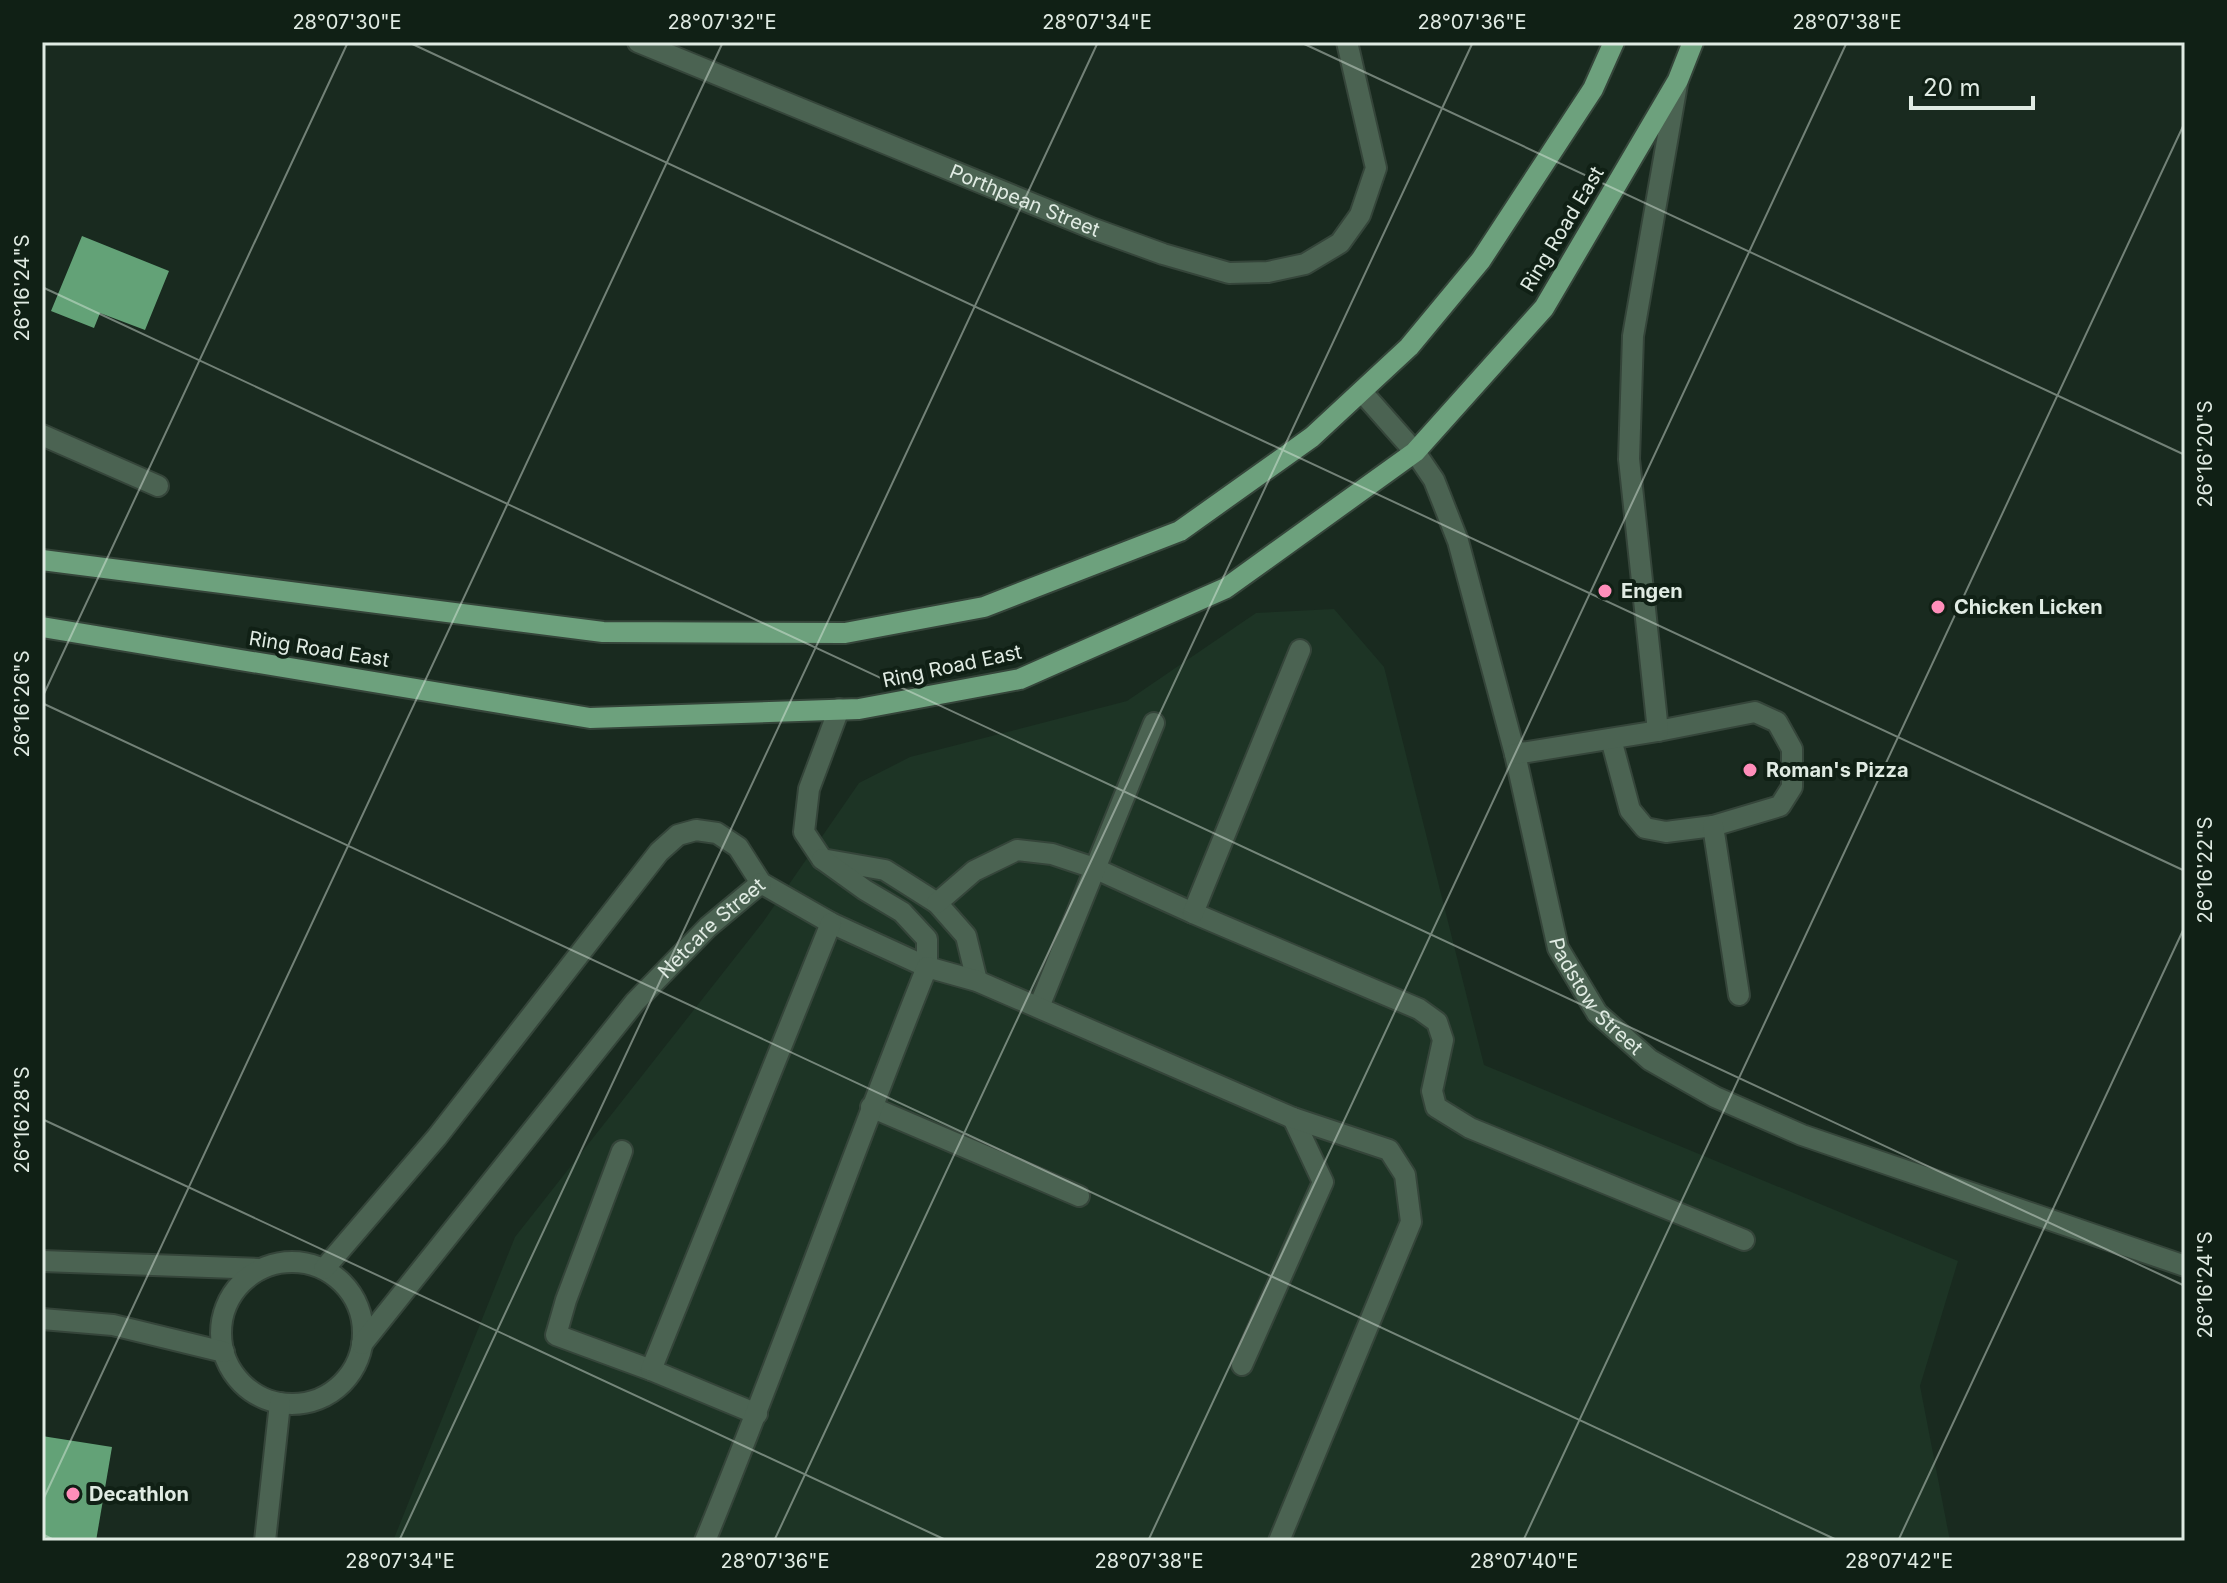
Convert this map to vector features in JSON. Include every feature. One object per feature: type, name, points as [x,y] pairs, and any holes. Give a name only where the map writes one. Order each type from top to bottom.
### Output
[{"type":"main road","points":[[42,560],[603,632],[845,633],[984,607],[1180,531],[1312,437],[1409,347],[1481,260],[1593,89],[1614,42]]},
{"type":"main road","name":"Ring Road East","points":[[42,627],[590,718],[859,709],[1020,679],[1226,588],[1415,452],[1544,308],[1678,80],[1693,42]]},
{"type":"street","name":"Porthpean Street","points":[[638,42],[1094,229],[1229,273],[1268,272],[1305,264],[1340,243],[1360,215],[1376,168],[1347,42]]},
{"type":"street","points":[[1658,731],[1629,443],[1633,336],[1678,80]]},
{"type":"street","name":"Padstow Street","points":[[1362,392],[1415,452],[1434,480],[1458,541],[1515,754],[1558,948],[1597,1013],[1650,1060],[1715,1097],[1802,1135],[2185,1266]]},
{"type":"street","points":[[42,435],[158,486]]},
{"type":"street","points":[[1193,913],[1300,650]]},
{"type":"street","points":[[705,1541],[757,1414],[871,1107],[927,967],[927,939],[902,912],[822,859],[804,832],[809,789],[839,709]]},
{"type":"street","points":[[1515,754],[1755,712],[1777,722],[1792,749],[1792,787],[1780,806],[1713,826],[1666,832],[1645,828],[1630,810],[1611,739]]},
{"type":"street","points":[[1039,1007],[1154,723]]},
{"type":"street","points":[[1713,826],[1739,995]]},
{"type":"street","name":"Netcare Street","points":[[324,1269],[437,1137],[659,852],[678,835],[696,830],[717,833],[738,847],[761,883],[708,927],[635,1002],[362,1344]]},
{"type":"street","points":[[937,903],[974,871],[1017,850],[1052,854],[1094,868],[1419,1009],[1437,1022],[1443,1040],[1432,1091],[1436,1107],[1450,1118],[1744,1240]]},
{"type":"street","points":[[822,859],[885,870],[937,903],[966,936],[977,981]]},
{"type":"street","points":[[761,883],[831,923],[927,967],[977,981],[1293,1118],[1389,1150],[1405,1175],[1411,1222],[1279,1541]]},
{"type":"street","points":[[651,1370],[831,923]]},
{"type":"street","points":[[871,1107],[1079,1196]]},
{"type":"street","points":[[1242,1365],[1323,1182],[1293,1118]]},
{"type":"street","points":[[622,1151],[566,1300],[556,1335],[757,1414]]},
{"type":"street","points":[[42,1261],[260,1269]]},
{"type":"street","points":[[280,1262],[303,1262],[324,1269],[342,1283],[355,1300],[362,1321],[362,1344],[355,1365],[342,1383],[324,1396],[302,1403],[280,1403],[258,1396],[241,1382],[227,1364],[221,1343],[221,1321],[228,1300],[241,1282],[260,1269],[280,1262]]},
{"type":"street","points":[[42,1319],[113,1325],[224,1352]]},
{"type":"street","points":[[265,1541],[280,1403]]},
{"type":"shaded area","points":[[1334,609],[1384,667],[1484,1065],[1958,1261],[1920,1386],[1950,1541],[393,1541],[515,1237],[763,922],[859,783],[910,757],[1127,701],[1256,613]]},
{"type":"building","points":[[82,236],[169,271],[145,330],[100,313],[94,328],[51,311]]},
{"type":"building","name":"Decathlon","points":[[42,1436],[112,1447],[96,1541],[42,1541]]},
{"type":"place","name":"Engen","points":[[1605,591]]},
{"type":"place","name":"Chicken Licken","points":[[1938,607]]},
{"type":"place","name":"Roman's Pizza","points":[[1750,770]]},
{"type":"place","name":"Decathlon","points":[[73,1494]]}]
